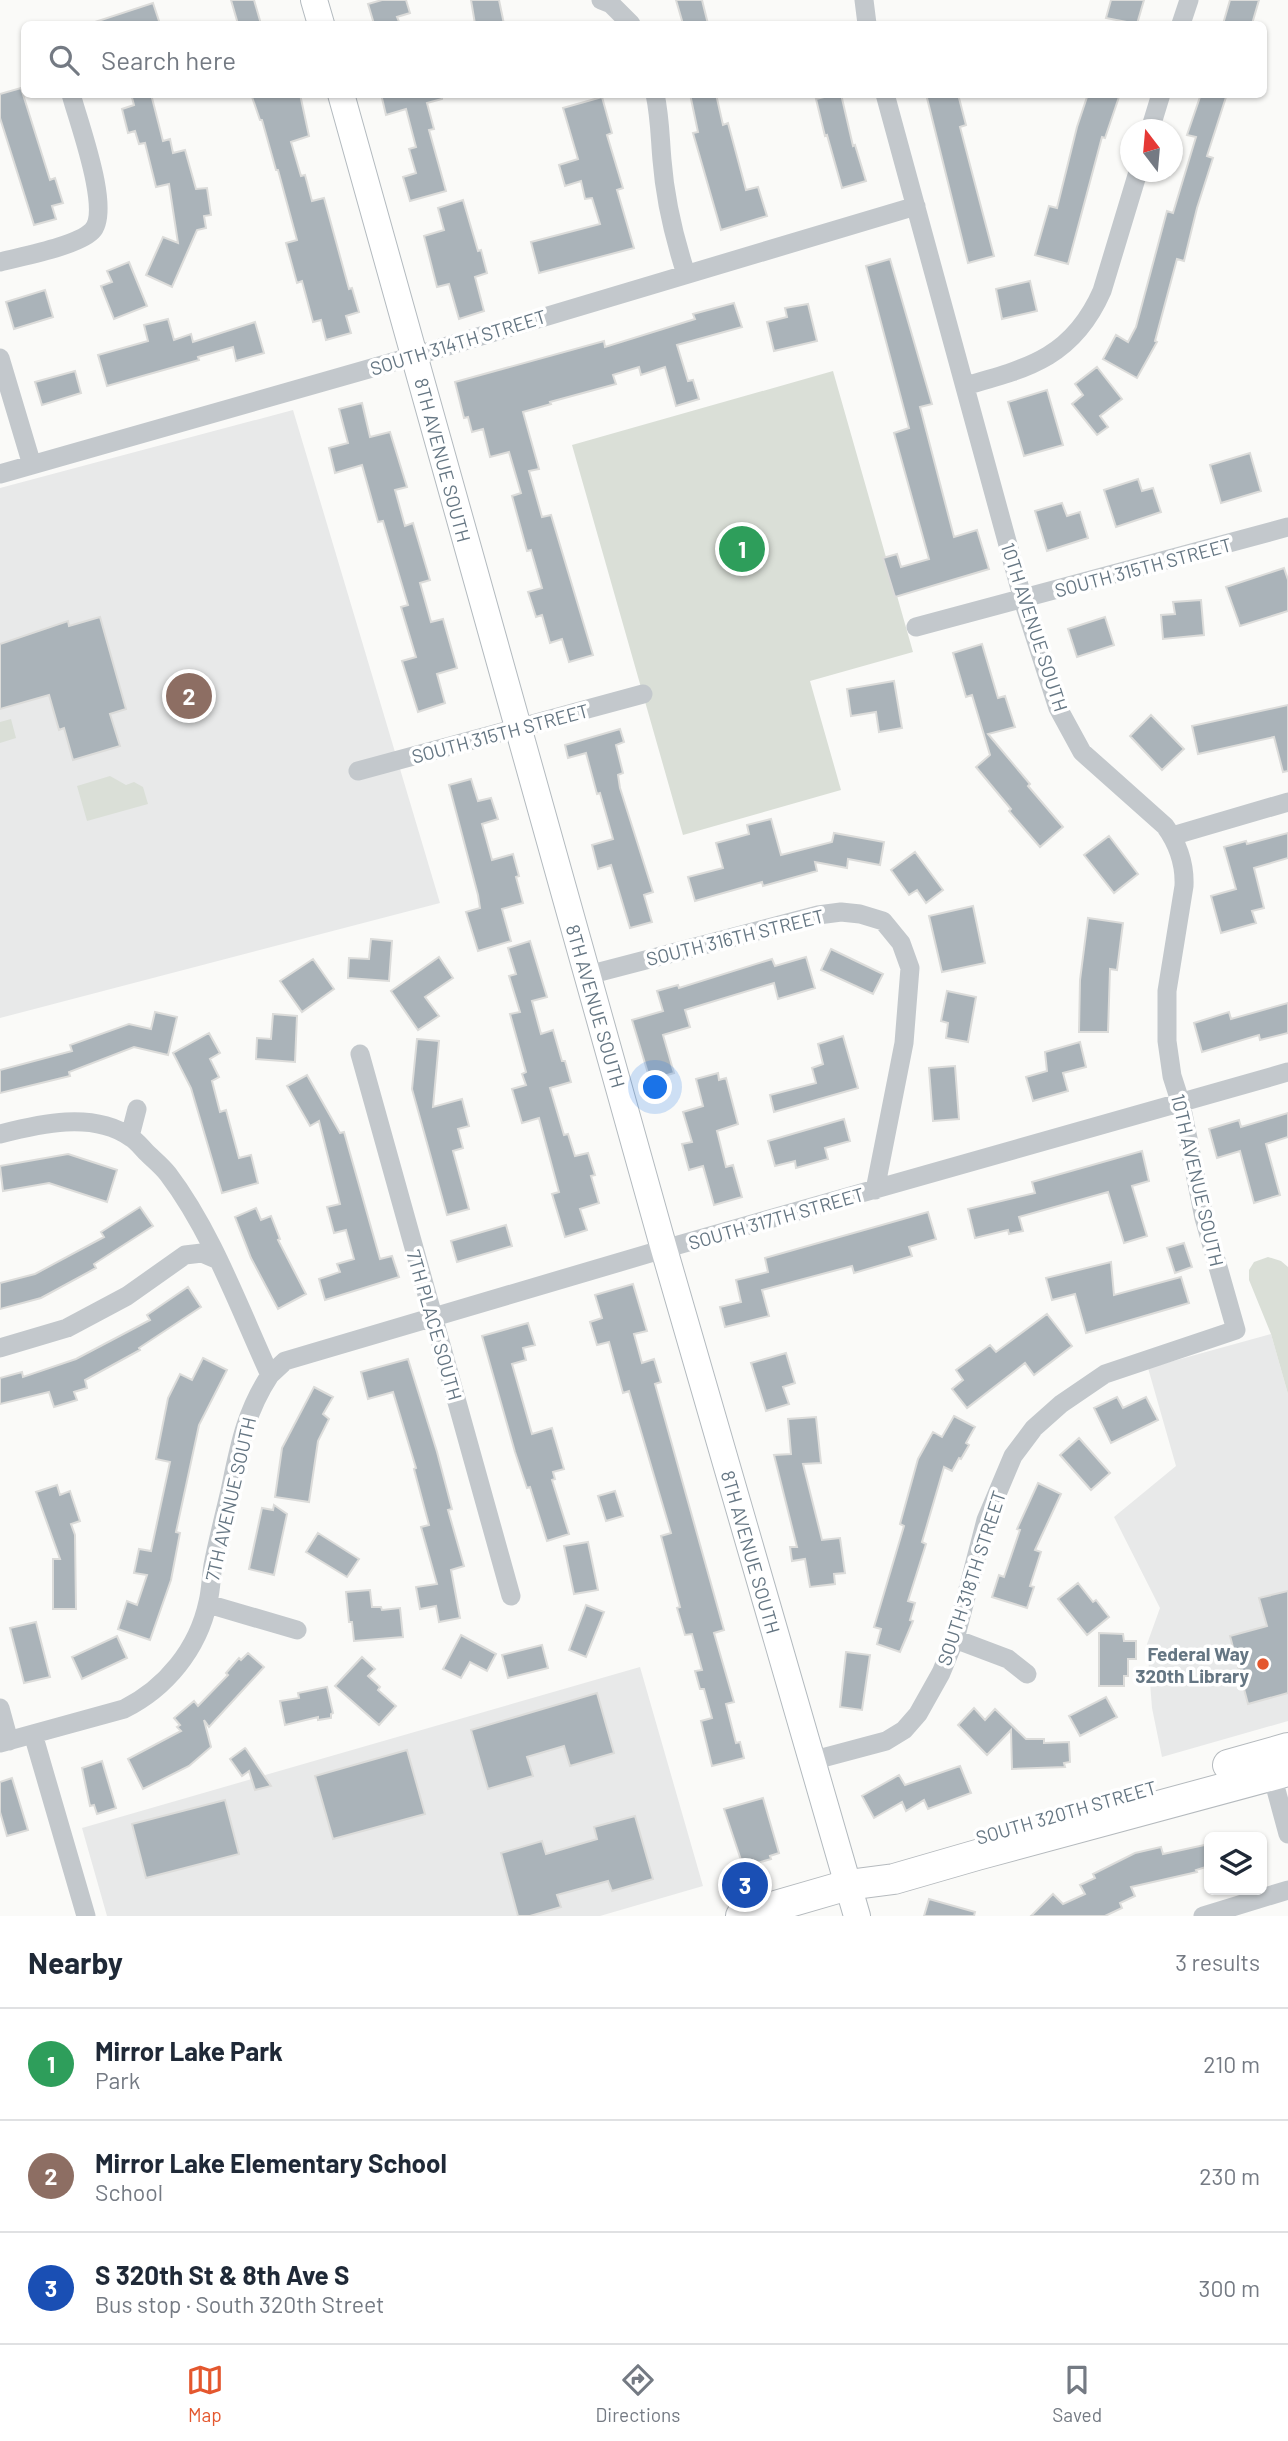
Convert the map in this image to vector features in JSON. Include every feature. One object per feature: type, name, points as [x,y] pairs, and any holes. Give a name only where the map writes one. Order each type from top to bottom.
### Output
[{"type":"main road","name":"SOUTH 320TH STREET","points":[[848,1885],[887,1863],[1288,1748]]},
{"type":"main road","name":"SOUTH 320TH STREET","points":[[741,1916],[848,1885],[894,1880],[1283,1768]]},
{"type":"main road","points":[[1053,1834],[1094,1815],[1187,1788],[1198,1774]]},
{"type":"street","points":[[314,0],[320,21]]},
{"type":"street","points":[[601,0],[611,4],[628,21]]},
{"type":"street","points":[[864,0],[867,21]]},
{"type":"street","points":[[1182,21],[1189,0]]},
{"type":"street","points":[[0,262],[71,243],[92,231],[97,223],[100,207],[97,188],[72,98]]},
{"type":"street","name":"8TH AVENUE SOUTH","points":[[342,98],[664,1250],[857,1916]]},
{"type":"street","points":[[656,98],[673,236],[686,274]]},
{"type":"street","name":"10TH AVENUE SOUTH","points":[[886,98],[1023,600],[1058,708],[1077,743],[1097,767],[1156,817],[1172,836],[1183,865],[1184,886],[1168,976],[1166,1026],[1171,1068],[1204,1218],[1236,1330]]},
{"type":"street","points":[[1153,119],[1160,98]]},
{"type":"street","points":[[965,386],[1031,366],[1061,349],[1075,335],[1095,308],[1102,291],[1135,182]]},
{"type":"street","name":"SOUTH 314TH STREET","points":[[0,474],[414,356],[916,206]]},
{"type":"street","points":[[0,358],[32,465]]},
{"type":"street","name":"SOUTH 315TH STREET","points":[[916,627],[1288,527]]},
{"type":"street","name":"SOUTH 315TH STREET","points":[[358,771],[643,694]]},
{"type":"street","points":[[1172,836],[1288,802]]},
{"type":"street","name":"SOUTH 316TH STREET","points":[[588,975],[818,915],[841,912],[883,921],[901,943],[910,968],[904,1043],[876,1190]]},
{"type":"street","name":"7TH PLACE SOUTH","points":[[360,1054],[511,1596]]},
{"type":"street","name":"SOUTH 317TH STREET","points":[[270,1375],[285,1361],[432,1317],[1288,1072]]},
{"type":"street","points":[[130,1136],[137,1109]]},
{"type":"street","points":[[0,1135],[30,1126],[67,1122],[98,1125],[130,1136],[168,1173],[200,1226],[270,1375]]},
{"type":"street","points":[[0,1348],[46,1336],[76,1324],[127,1296],[185,1255],[202,1253],[216,1259]]},
{"type":"street","name":"SOUTH 318TH STREET","points":[[811,1761],[886,1741],[904,1730],[918,1714],[956,1639],[986,1520],[1013,1456],[1034,1428],[1061,1404],[1105,1374],[1236,1330]]},
{"type":"street","name":"7TH AVENUE SOUTH","points":[[5,1742],[124,1709],[162,1685],[176,1668],[196,1637],[208,1604],[213,1565],[245,1421],[255,1397],[270,1375]]},
{"type":"street","points":[[208,1604],[297,1630]]},
{"type":"street","points":[[956,1639],[1008,1659],[1027,1674]]},
{"type":"street","points":[[0,1708],[5,1742]]},
{"type":"street","points":[[33,1734],[86,1916]]},
{"type":"street","points":[[1283,1768],[1288,1833]]},
{"type":"street","points":[[1203,1916],[1288,1890]]},
{"type":"shaded area","points":[[833,371],[913,652],[810,681],[841,790],[683,835],[572,445]]},
{"type":"shaded area","points":[[293,410],[440,903],[0,1018],[0,488]]},
{"type":"shaded area","points":[[11,719],[16,738],[0,743],[0,722]]},
{"type":"shaded area","points":[[110,776],[126,785],[134,782],[143,787],[148,804],[87,821],[77,786]]},
{"type":"shaded area","points":[[1268,1257],[1281,1261],[1288,1267],[1288,1394],[1271,1334],[1249,1280],[1249,1270],[1254,1262]]},
{"type":"shaded area","points":[[1271,1334],[1288,1394],[1288,1721],[1162,1757],[1152,1708],[1147,1644],[1160,1608],[1114,1517],[1176,1466],[1148,1368]]},
{"type":"shaded area","points":[[640,1667],[703,1886],[600,1916],[107,1916],[82,1828]]},
{"type":"building","points":[[231,0],[254,0],[260,21],[237,21]]},
{"type":"building","points":[[382,0],[406,0],[410,13],[397,17],[399,21],[373,21],[368,4]]},
{"type":"building","points":[[471,0],[499,0],[503,21],[474,21]]},
{"type":"building","points":[[676,0],[702,0],[707,21],[682,21]]},
{"type":"building","points":[[1111,0],[1144,0],[1138,21],[1106,18]]},
{"type":"building","points":[[1230,0],[1259,0],[1253,21],[1224,21]]},
{"type":"building","points":[[153,3],[159,21],[98,21]]},
{"type":"building","points":[[21,88],[21,98],[24,98],[50,180],[55,178],[63,203],[52,206],[56,219],[34,225],[0,118],[0,94]]},
{"type":"building","points":[[132,98],[152,98],[163,141],[170,139],[173,153],[185,150],[196,189],[207,188],[211,215],[204,216],[206,228],[197,230],[172,287],[146,275],[163,237],[178,243],[169,184],[156,187],[145,143],[139,144],[135,131],[128,133],[122,109],[134,105]]},
{"type":"building","points":[[252,98],[301,98],[309,136],[291,142],[301,176],[305,175],[312,201],[324,198],[349,289],[352,288],[359,312],[346,316],[351,333],[326,340],[321,320],[313,322],[302,281],[297,283],[286,243],[297,240],[278,170]]},
{"type":"building","points":[[382,98],[442,98],[427,103],[434,129],[429,130],[446,191],[410,201],[403,177],[416,173],[409,149],[416,147],[406,109],[386,115]]},
{"type":"building","points":[[602,98],[612,133],[607,135],[623,188],[617,190],[634,248],[539,273],[531,242],[600,224],[592,198],[585,199],[581,181],[565,186],[559,165],[578,159],[563,108]]},
{"type":"building","points":[[691,98],[717,98],[723,125],[728,123],[746,190],[758,187],[767,216],[721,230],[693,133],[698,132]]},
{"type":"building","points":[[842,98],[853,146],[855,145],[866,181],[842,188],[816,99]]},
{"type":"building","points":[[927,98],[959,98],[966,125],[960,127],[994,256],[968,263]]},
{"type":"building","points":[[1087,98],[1119,98],[1105,138],[1102,137],[1068,264],[1035,255],[1049,206],[1057,208]]},
{"type":"building","points":[[1200,98],[1226,98],[1207,156],[1213,158],[1184,261],[1177,259],[1155,341],[1157,342],[1137,378],[1103,359],[1116,335],[1128,342],[1136,327],[1167,211],[1173,213],[1196,137],[1187,135]]},
{"type":"building","points":[[463,200],[487,273],[475,277],[484,311],[459,319],[449,284],[437,287],[424,236],[444,230],[438,208]]},
{"type":"building","points":[[890,259],[932,404],[920,407],[954,537],[977,530],[989,569],[895,597],[883,558],[897,554],[901,567],[929,559],[894,433],[909,428],[866,266]]},
{"type":"building","points":[[129,262],[147,306],[114,319],[101,286],[112,282],[107,271]]},
{"type":"building","points":[[1030,281],[1037,311],[1002,319],[996,289]]},
{"type":"building","points":[[45,290],[53,317],[14,329],[6,302]]},
{"type":"building","points":[[734,303],[742,327],[677,345],[688,381],[693,380],[699,399],[676,406],[665,367],[641,375],[639,367],[613,375],[616,384],[523,412],[539,469],[529,471],[542,517],[551,515],[593,655],[569,662],[562,639],[550,643],[542,615],[536,617],[528,592],[542,588],[531,550],[527,551],[512,496],[521,493],[509,452],[490,457],[483,429],[472,432],[468,417],[464,418],[455,382],[604,341],[605,347],[695,319],[693,314]]},
{"type":"building","points":[[808,304],[817,341],[774,351],[767,322],[787,317],[785,308]]},
{"type":"building","points":[[168,319],[174,340],[191,334],[193,342],[255,322],[264,353],[236,361],[233,347],[198,357],[199,360],[107,386],[98,355],[148,341],[144,325]]},
{"type":"building","points":[[1097,367],[1122,399],[1100,416],[1108,427],[1097,435],[1072,404],[1083,395],[1075,384]]},
{"type":"building","points":[[75,371],[81,393],[42,405],[35,382]]},
{"type":"building","points":[[1047,390],[1063,445],[1024,456],[1008,402]]},
{"type":"building","points":[[362,403],[370,437],[390,432],[407,487],[395,490],[405,526],[413,523],[430,580],[420,583],[431,622],[443,619],[457,668],[437,674],[445,703],[418,712],[402,661],[416,657],[401,607],[408,605],[383,521],[378,522],[362,465],[335,473],[329,448],[348,443],[339,409]]},
{"type":"building","points":[[1250,453],[1261,491],[1221,503],[1210,465]]},
{"type":"building","points":[[1138,479],[1142,491],[1153,488],[1161,512],[1116,527],[1104,490]]},
{"type":"building","points":[[1062,503],[1067,516],[1080,512],[1088,538],[1047,551],[1035,511]]},
{"type":"building","points":[[1284,568],[1288,580],[1288,611],[1240,626],[1226,587]]},
{"type":"building","points":[[1201,600],[1204,635],[1163,639],[1161,615],[1175,614],[1173,602]]},
{"type":"building","points":[[100,617],[126,709],[110,714],[120,746],[73,760],[64,728],[59,730],[49,695],[0,709],[0,644],[68,621],[69,626]]},
{"type":"building","points":[[1105,617],[1114,645],[1077,657],[1068,629]]},
{"type":"building","points":[[982,644],[998,698],[1005,696],[1015,727],[988,734],[1063,827],[1040,847],[976,767],[990,755],[972,695],[966,697],[953,653]]},
{"type":"building","points":[[894,681],[902,728],[879,732],[876,712],[851,716],[847,689]]},
{"type":"building","points":[[1288,705],[1288,771],[1283,772],[1274,737],[1198,754],[1192,726]]},
{"type":"building","points":[[1151,715],[1184,749],[1162,770],[1130,736]]},
{"type":"building","points":[[620,729],[624,742],[616,745],[623,773],[618,775],[620,788],[653,892],[644,895],[652,922],[630,928],[611,865],[598,869],[592,845],[613,839],[586,753],[568,758],[565,745]]},
{"type":"building","points":[[471,779],[478,801],[491,798],[498,819],[482,824],[492,860],[513,854],[523,903],[502,909],[511,941],[478,951],[466,912],[480,908],[478,895],[449,785]]},
{"type":"building","points":[[771,819],[781,855],[832,842],[834,833],[884,842],[880,865],[848,859],[847,868],[815,862],[817,871],[763,886],[762,882],[695,901],[688,877],[723,868],[716,843],[749,834],[747,825]]},
{"type":"building","points":[[1288,833],[1288,858],[1254,868],[1264,908],[1252,911],[1256,923],[1221,933],[1211,896],[1236,889],[1224,847]]},
{"type":"building","points":[[1109,836],[1138,874],[1114,893],[1084,855]]},
{"type":"building","points":[[915,852],[943,890],[926,903],[917,890],[909,895],[891,870]]},
{"type":"building","points":[[973,906],[985,963],[942,972],[929,916]]},
{"type":"building","points":[[1088,918],[1123,923],[1117,970],[1110,969],[1108,1032],[1079,1032],[1080,980]]},
{"type":"building","points":[[371,939],[392,941],[389,981],[348,978],[349,958],[369,959]]},
{"type":"building","points":[[530,941],[547,997],[532,1001],[541,1034],[553,1030],[571,1082],[550,1088],[564,1135],[568,1134],[575,1156],[588,1153],[595,1175],[591,1176],[599,1203],[580,1209],[587,1230],[565,1237],[552,1194],[559,1192],[539,1118],[522,1123],[512,1089],[526,1085],[522,1074],[526,1072],[510,1014],[520,1012],[509,976],[516,974],[508,948]]},
{"type":"building","points":[[831,949],[883,974],[873,994],[821,970]]},
{"type":"building","points":[[439,957],[453,978],[425,997],[439,1016],[418,1030],[391,991]]},
{"type":"building","points":[[806,957],[815,988],[778,999],[774,983],[685,1010],[690,1027],[663,1035],[674,1073],[650,1080],[632,1020],[663,1011],[657,991],[678,985],[679,988],[772,959],[775,966]]},
{"type":"building","points":[[313,959],[334,989],[302,1012],[280,981]]},
{"type":"building","points":[[947,991],[976,997],[968,1042],[946,1038],[948,1023],[941,1021]]},
{"type":"building","points":[[1288,1003],[1288,1033],[1260,1040],[1259,1035],[1202,1052],[1194,1023],[1229,1012],[1231,1019]]},
{"type":"building","points":[[155,1012],[177,1017],[168,1055],[134,1047],[69,1072],[70,1076],[0,1093],[0,1070],[72,1051],[70,1045],[129,1024],[151,1029]]},
{"type":"building","points":[[273,1014],[297,1016],[295,1062],[256,1059],[257,1038],[271,1039]]},
{"type":"building","points":[[209,1033],[220,1053],[210,1059],[219,1077],[212,1081],[220,1112],[226,1110],[239,1158],[251,1155],[258,1183],[222,1193],[191,1088],[173,1053]]},
{"type":"building","points":[[843,1036],[858,1088],[774,1112],[770,1095],[816,1083],[812,1068],[823,1064],[818,1044]]},
{"type":"building","points":[[417,1039],[439,1041],[433,1107],[462,1099],[469,1126],[458,1129],[463,1148],[453,1151],[469,1209],[447,1215],[412,1089]]},
{"type":"building","points":[[1080,1042],[1086,1067],[1063,1073],[1068,1091],[1033,1101],[1026,1077],[1047,1071],[1045,1052]]},
{"type":"building","points":[[955,1066],[959,1119],[933,1121],[929,1068]]},
{"type":"building","points":[[718,1073],[719,1080],[726,1078],[738,1124],[717,1131],[726,1167],[733,1165],[742,1197],[714,1205],[703,1166],[689,1170],[682,1144],[692,1142],[683,1112],[703,1106],[696,1079]]},
{"type":"building","points":[[307,1075],[340,1133],[344,1132],[380,1259],[392,1256],[399,1277],[325,1300],[319,1279],[340,1272],[337,1264],[354,1259],[346,1230],[334,1233],[327,1207],[340,1204],[319,1121],[310,1126],[287,1086]]},
{"type":"building","points":[[1288,1113],[1288,1137],[1266,1144],[1280,1195],[1254,1203],[1240,1151],[1217,1158],[1209,1129],[1239,1120],[1241,1127]]},
{"type":"building","points":[[844,1119],[850,1141],[825,1148],[828,1159],[796,1168],[795,1161],[775,1166],[768,1141]]},
{"type":"building","points":[[1142,1151],[1149,1181],[1132,1186],[1147,1236],[1124,1243],[1108,1192],[1019,1217],[1023,1231],[1009,1234],[1008,1230],[975,1238],[968,1209],[1035,1193],[1032,1182]]},
{"type":"building","points":[[68,1154],[117,1170],[107,1202],[49,1183],[3,1191],[0,1166]]},
{"type":"building","points":[[140,1207],[153,1226],[94,1264],[96,1268],[41,1298],[0,1309],[0,1283],[35,1274],[104,1237],[101,1232]]},
{"type":"building","points":[[256,1208],[261,1220],[271,1216],[280,1239],[278,1240],[306,1294],[278,1309],[251,1258],[235,1217]]},
{"type":"building","points":[[928,1212],[936,1239],[909,1247],[912,1256],[854,1273],[852,1266],[762,1290],[769,1316],[725,1327],[720,1307],[741,1302],[736,1280],[768,1272],[765,1258]]},
{"type":"building","points":[[506,1225],[512,1246],[457,1262],[451,1241]]},
{"type":"building","points":[[1184,1243],[1192,1267],[1175,1273],[1167,1248]]},
{"type":"building","points":[[1111,1262],[1114,1295],[1181,1277],[1189,1303],[1086,1333],[1075,1294],[1052,1300],[1046,1278]]},
{"type":"building","points":[[633,1284],[647,1331],[634,1334],[642,1363],[654,1359],[661,1382],[655,1384],[724,1630],[714,1633],[734,1702],[726,1704],[736,1743],[740,1742],[744,1758],[712,1766],[701,1721],[712,1718],[704,1689],[700,1689],[695,1671],[702,1670],[692,1634],[685,1635],[661,1536],[671,1533],[629,1391],[623,1393],[609,1342],[597,1345],[590,1322],[602,1318],[595,1295]]},
{"type":"building","points":[[188,1287],[201,1307],[139,1348],[140,1350],[85,1380],[87,1388],[74,1392],[77,1400],[54,1407],[49,1392],[0,1404],[0,1378],[22,1372],[23,1377],[76,1359],[150,1320],[147,1315]]},
{"type":"building","points":[[1047,1314],[1072,1346],[1034,1375],[1025,1363],[967,1408],[952,1389],[963,1380],[956,1370],[990,1345],[996,1352]]},
{"type":"building","points":[[528,1323],[535,1345],[523,1348],[526,1360],[512,1364],[532,1434],[552,1428],[564,1469],[553,1472],[555,1479],[552,1480],[569,1534],[547,1541],[530,1487],[527,1488],[515,1452],[482,1336]]},
{"type":"building","points":[[786,1353],[795,1383],[783,1387],[789,1404],[766,1411],[751,1363]]},
{"type":"building","points":[[203,1358],[227,1370],[199,1425],[176,1532],[180,1533],[171,1580],[150,1640],[118,1629],[127,1601],[137,1605],[147,1575],[134,1573],[139,1549],[151,1551],[170,1462],[156,1459],[168,1398],[180,1374],[192,1380]]},
{"type":"building","points":[[408,1359],[437,1452],[452,1509],[448,1510],[464,1566],[451,1570],[460,1618],[439,1622],[436,1606],[420,1609],[416,1587],[437,1584],[421,1527],[429,1525],[414,1469],[416,1468],[393,1392],[368,1399],[361,1372]]},
{"type":"building","points":[[314,1387],[333,1397],[323,1414],[329,1419],[318,1441],[309,1502],[275,1497],[282,1448]]},
{"type":"building","points":[[1117,1397],[1123,1408],[1146,1397],[1158,1420],[1111,1443],[1094,1408]]},
{"type":"building","points":[[954,1416],[975,1427],[966,1443],[969,1445],[952,1471],[944,1467],[922,1542],[926,1544],[908,1601],[915,1603],[910,1620],[913,1621],[900,1652],[877,1644],[881,1629],[874,1627],[904,1526],[900,1524],[918,1459],[933,1432],[942,1437]]},
{"type":"building","points":[[816,1417],[821,1463],[803,1464],[822,1540],[840,1538],[845,1573],[834,1574],[835,1584],[810,1587],[805,1559],[792,1561],[790,1547],[797,1547],[774,1455],[791,1454],[788,1419]]},
{"type":"building","points":[[1079,1438],[1110,1473],[1091,1490],[1060,1455]]},
{"type":"building","points":[[1038,1483],[1061,1494],[1035,1550],[1041,1552],[1030,1586],[1034,1587],[1027,1608],[992,1597],[999,1575],[1004,1577],[1020,1530],[1017,1529]]},
{"type":"building","points":[[57,1485],[60,1495],[70,1491],[80,1521],[71,1524],[75,1535],[76,1609],[53,1609],[53,1559],[60,1559],[36,1492]]},
{"type":"building","points":[[615,1491],[623,1516],[606,1521],[598,1496]]},
{"type":"building","points":[[274,1505],[287,1514],[274,1575],[249,1569],[262,1508],[273,1510]]},
{"type":"building","points":[[318,1533],[359,1559],[347,1577],[306,1552]]},
{"type":"building","points":[[588,1542],[598,1590],[574,1594],[564,1546]]},
{"type":"building","points":[[1078,1583],[1109,1617],[1087,1635],[1058,1599]]},
{"type":"building","points":[[370,1590],[372,1607],[381,1607],[382,1610],[400,1608],[403,1637],[354,1641],[346,1592]]},
{"type":"building","name":"Federal Way 320th Library","points":[[1288,1591],[1288,1693],[1248,1704],[1230,1636],[1267,1626],[1259,1598]]},
{"type":"building","points":[[586,1605],[604,1612],[586,1657],[569,1650]]},
{"type":"building","points":[[36,1622],[50,1677],[24,1683],[10,1628]]},
{"type":"building","points":[[1099,1633],[1123,1634],[1124,1641],[1136,1641],[1136,1659],[1128,1659],[1128,1676],[1124,1676],[1124,1686],[1099,1686]]},
{"type":"building","points":[[461,1635],[496,1654],[487,1671],[470,1662],[461,1678],[443,1669]]},
{"type":"building","points":[[117,1636],[127,1658],[82,1679],[72,1657]]},
{"type":"building","points":[[542,1645],[548,1668],[508,1678],[502,1655]]},
{"type":"building","points":[[846,1652],[870,1655],[862,1710],[840,1707]]},
{"type":"building","points":[[248,1653],[264,1667],[209,1727],[204,1720],[211,1747],[189,1766],[143,1789],[128,1759],[181,1731],[174,1718],[194,1701],[198,1706],[228,1675],[226,1673],[239,1658],[241,1660]]},
{"type":"building","points":[[362,1657],[375,1669],[368,1676],[380,1687],[378,1690],[396,1706],[379,1725],[335,1686]]},
{"type":"building","points":[[327,1687],[333,1713],[331,1718],[318,1720],[318,1717],[285,1725],[280,1701],[299,1698],[298,1693]]},
{"type":"building","points":[[597,1693],[614,1753],[570,1766],[564,1746],[527,1757],[533,1776],[488,1789],[471,1730]]},
{"type":"building","points":[[1106,1697],[1117,1717],[1080,1736],[1069,1716]]},
{"type":"building","points":[[974,1708],[985,1720],[995,1709],[1026,1739],[1044,1739],[1044,1743],[1069,1742],[1070,1762],[1064,1763],[1065,1767],[1012,1769],[1011,1730],[987,1755],[958,1725]]},
{"type":"building","points":[[245,1748],[271,1786],[255,1790],[249,1771],[242,1776],[230,1759]]},
{"type":"building","points":[[407,1750],[425,1814],[333,1839],[315,1776]]},
{"type":"building","points":[[102,1761],[116,1808],[97,1814],[94,1805],[90,1806],[82,1768]]},
{"type":"building","points":[[960,1766],[971,1793],[928,1809],[924,1800],[906,1811],[902,1802],[874,1818],[862,1796],[899,1775],[905,1785]]},
{"type":"building","points":[[12,1778],[28,1830],[7,1836],[0,1812],[0,1782]]},
{"type":"building","points":[[763,1798],[779,1853],[770,1856],[771,1859],[754,1864],[753,1860],[742,1863],[724,1809]]},
{"type":"building","points":[[225,1800],[239,1854],[146,1878],[132,1824]]},
{"type":"building","points":[[635,1816],[653,1879],[612,1891],[608,1881],[557,1895],[561,1907],[530,1916],[518,1916],[501,1853],[542,1841],[546,1854],[597,1839],[594,1827]]},
{"type":"building","points":[[1204,1845],[1204,1868],[1196,1870],[1197,1872],[1131,1887],[1135,1896],[1120,1903],[1122,1908],[1105,1916],[1031,1916],[1053,1894],[1063,1904],[1085,1894],[1080,1885],[1095,1878],[1093,1874],[1135,1853],[1161,1847],[1163,1854]]},
{"type":"building","points":[[929,1899],[975,1912],[974,1916],[924,1916]]},
{"type":"place","name":"Mirror Lake Park","points":[[742,549]]},
{"type":"place","name":"Mirror Lake Elementary School","points":[[189,696]]},
{"type":"place","name":"Federal Way 320th Library","points":[[1263,1664]]},
{"type":"place","name":"S 320th St & 8th Ave S","points":[[745,1885]]}]
